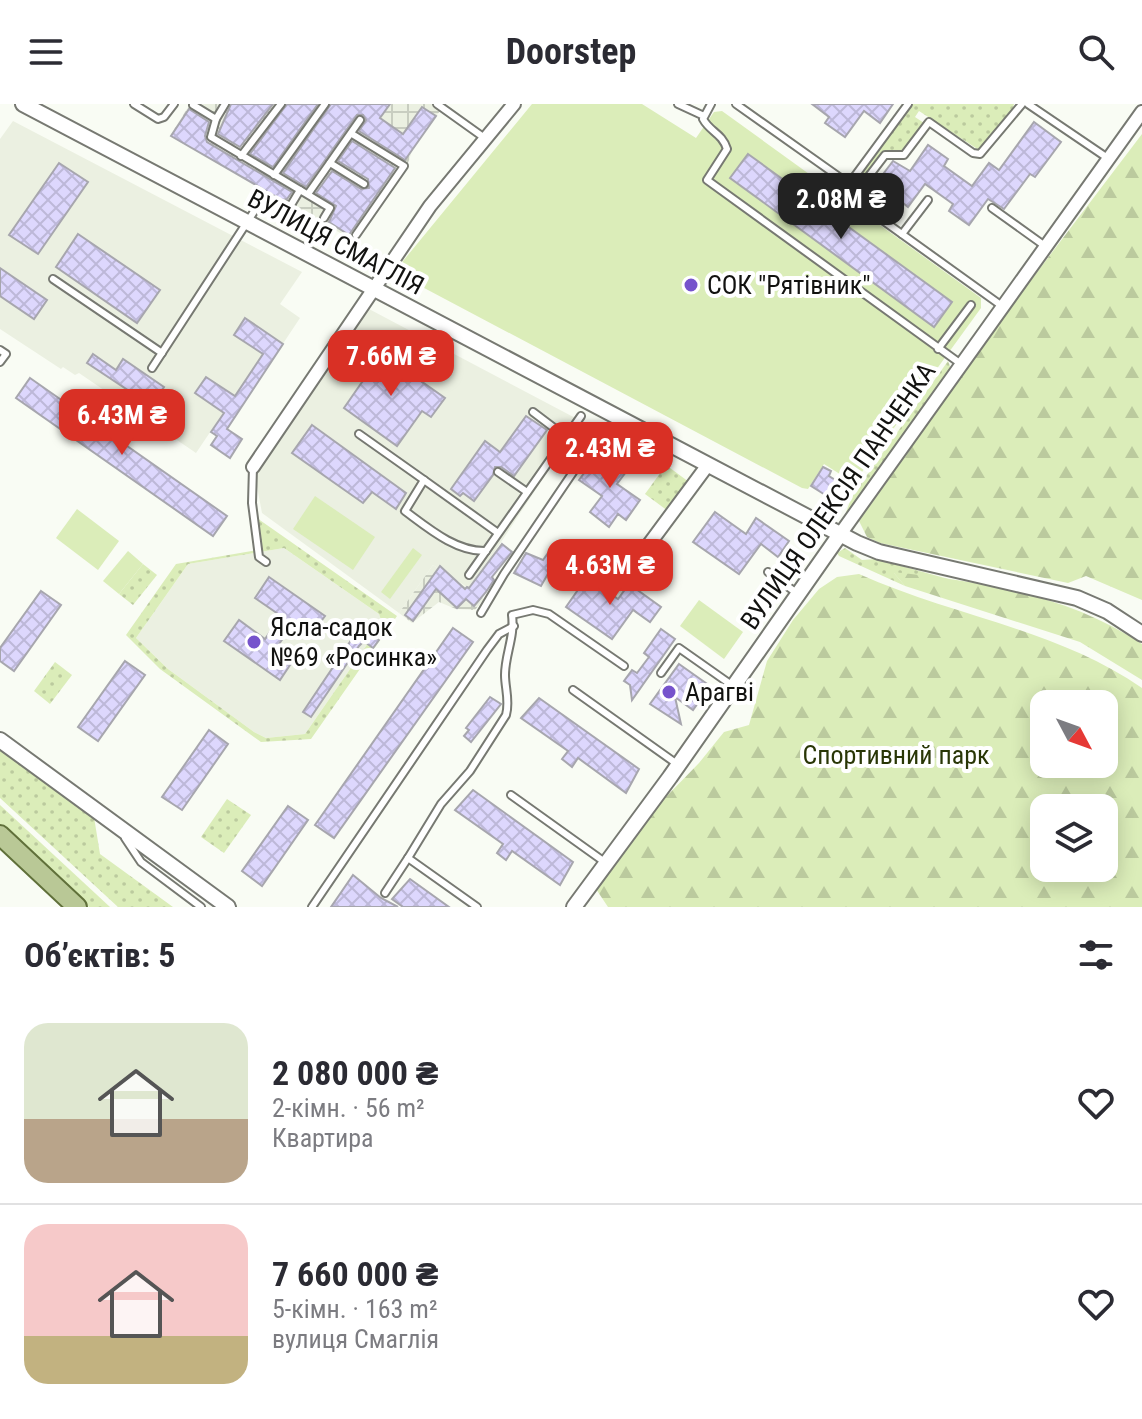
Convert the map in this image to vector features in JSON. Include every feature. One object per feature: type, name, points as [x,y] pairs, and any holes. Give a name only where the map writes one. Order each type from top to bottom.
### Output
[{"type":"main road","points":[[0,835],[77,907]]},
{"type":"street","name":"ВУЛИЦЯ СМАГЛІЯ","points":[[23,104],[707,466],[879,552],[1077,598],[1107,611],[1142,634]]},
{"type":"street","points":[[253,467],[430,206],[514,104]]},
{"type":"street","name":"ВУЛИЦЯ ОЛЕКСІЯ ПАНЧЕНКА","points":[[574,907],[1142,112]]},
{"type":"street","points":[[601,558],[644,551],[707,466]]},
{"type":"street","points":[[0,740],[228,907]]},
{"type":"lane","points":[[134,104],[158,119],[164,117],[174,104]]},
{"type":"lane","points":[[225,104],[216,119],[211,137],[330,208],[324,218]]},
{"type":"lane","points":[[241,156],[281,104]]},
{"type":"lane","points":[[274,175],[325,104]]},
{"type":"lane","points":[[437,104],[486,139]]},
{"type":"lane","points":[[678,104],[704,116]]},
{"type":"lane","points":[[711,104],[704,116],[706,124],[724,139],[727,149],[707,180],[961,364]]},
{"type":"lane","points":[[736,104],[849,184],[867,209],[1002,306]]},
{"type":"lane","points":[[849,184],[908,104]]},
{"type":"lane","points":[[856,193],[885,155],[904,155],[929,122],[969,151],[980,154],[1025,104],[1109,159]]},
{"type":"lane","points":[[193,105],[216,119]]},
{"type":"lane","points":[[152,368],[257,207],[291,205],[330,163],[360,120]]},
{"type":"lane","points":[[352,134],[404,166],[356,235]]},
{"type":"lane","points":[[330,163],[364,184]]},
{"type":"lane","points":[[902,234],[928,200]]},
{"type":"lane","points":[[992,208],[1045,246]]},
{"type":"lane","points":[[53,279],[162,353]]},
{"type":"lane","points":[[938,349],[971,305]]},
{"type":"lane","points":[[0,350],[6,354],[0,362]]},
{"type":"lane","points":[[533,412],[566,437]]},
{"type":"lane","points":[[469,575],[581,416]]},
{"type":"lane","points":[[481,613],[603,428]]},
{"type":"lane","points":[[359,434],[498,533]]},
{"type":"lane","points":[[253,467],[252,503],[259,557],[266,562]]},
{"type":"lane","points":[[498,472],[527,492]]},
{"type":"lane","points":[[424,480],[405,511],[444,539],[473,552],[486,551]]},
{"type":"lane","points":[[768,572],[798,594]]},
{"type":"lane","points":[[385,893],[441,804],[470,771],[506,715],[505,673],[514,626],[512,615],[533,610],[546,612],[624,666]]},
{"type":"lane","points":[[312,907],[487,650],[499,634],[514,626]]},
{"type":"lane","points":[[661,673],[679,648],[733,686]]},
{"type":"lane","points":[[573,690],[678,764]]},
{"type":"lane","points":[[511,795],[606,863]]},
{"type":"lane","points":[[119,829],[141,862],[201,907]]},
{"type":"lane","points":[[408,858],[477,907]]},
{"type":"shaded area","points":[[190,104],[445,104],[413,148],[408,163],[356,242],[170,136]]},
{"type":"shaded area","points":[[13,121],[302,272],[280,304],[300,318],[233,419],[223,413],[196,453],[79,373],[75,375],[63,367],[61,369],[0,329],[0,139]]},
{"type":"shaded area","points":[[369,309],[581,421],[470,589],[433,565],[399,613],[262,513],[255,476]]},
{"type":"shaded area","name":"Ясла-садок №69 «Росинка»","points":[[284,548],[379,614],[382,623],[305,734],[266,738],[168,669],[136,638],[188,564]]},
{"type":"shaded area","points":[[433,565],[484,599],[475,610],[456,609],[439,602],[412,623],[399,613]]},
{"type":"green space","name":"СОК \"Рятівник\"","points":[[532,104],[642,104],[696,138],[714,112],[722,111],[981,298],[981,308],[854,483],[824,464],[808,489],[802,488],[394,272]]},
{"type":"green space","points":[[912,104],[1014,104],[1000,130],[979,150],[919,111],[915,117],[924,123],[904,150],[886,150],[859,178]]},
{"type":"green space","points":[[1142,134],[1142,600],[1086,576],[1068,583],[880,543],[867,537],[859,521],[1025,288]]},
{"type":"green space","points":[[948,361],[951,369],[845,515],[852,496]]},
{"type":"green space","points":[[666,465],[689,482],[668,511],[645,494]]},
{"type":"green space","points":[[315,496],[375,537],[353,570],[293,529]]},
{"type":"green space","points":[[77,509],[119,541],[98,570],[56,538]]},
{"type":"green space","points":[[254,516],[397,616],[311,739],[261,742],[160,669],[126,635],[176,564],[258,550]],"holes":[[[284,548],[379,614],[382,623],[305,734],[266,738],[168,669],[136,638],[188,564]]]},
{"type":"green space","points":[[413,548],[422,555],[390,599],[381,592]]},
{"type":"green space","points":[[845,548],[862,560],[876,559],[952,580],[894,573],[905,586],[839,556],[837,553]]},
{"type":"green space","points":[[128,551],[143,564],[119,594],[103,581]]},
{"type":"green space","points":[[143,564],[157,575],[133,605],[119,594]]},
{"type":"green space","points":[[893,572],[991,586],[1084,613],[1142,644],[1142,680],[1080,642],[905,586]]},
{"type":"green space","name":"Спортивний парк","points":[[859,574],[1075,651],[1142,688],[1142,907],[608,907],[596,889],[662,801],[724,732],[749,725],[767,661],[793,620],[819,589],[837,577]]},
{"type":"green space","points":[[699,600],[743,632],[724,659],[680,626]]},
{"type":"green space","points":[[55,662],[72,675],[50,704],[34,691]]},
{"type":"green space","points":[[0,748],[94,817],[100,854],[173,907],[118,907],[0,798]]},
{"type":"green space","points":[[227,799],[251,815],[224,853],[201,837]]},
{"type":"green space","points":[[0,805],[110,907],[89,907],[0,824]]},
{"type":"building","points":[[231,104],[273,104],[240,147],[218,134]]},
{"type":"building","points":[[287,104],[318,104],[273,167],[250,154]]},
{"type":"building","points":[[331,104],[390,104],[380,118],[403,134],[422,107],[436,116],[405,160],[359,131],[366,120],[363,115],[357,115],[306,187],[283,173]]},
{"type":"building","points":[[812,104],[893,104],[880,123],[864,111],[845,137],[825,123],[829,117]]},
{"type":"building","points":[[189,109],[209,122],[205,136],[207,142],[292,192],[287,199],[282,200],[171,136]]},
{"type":"building","points":[[1034,122],[1061,142],[1035,177],[1030,174],[1004,209],[988,199],[969,225],[949,211],[953,204],[925,184],[908,207],[877,182],[893,161],[910,171],[928,145],[948,159],[944,166],[972,186],[989,163],[999,170]]},
{"type":"building","points":[[352,141],[395,168],[349,235],[329,222],[336,206],[316,193],[332,171],[361,189],[369,188],[368,179],[338,161]]},
{"type":"building","points":[[748,154],[952,302],[934,327],[730,178]]},
{"type":"building","points":[[59,163],[88,182],[38,254],[9,235]]},
{"type":"building","points":[[78,234],[160,290],[137,323],[56,267]]},
{"type":"building","points":[[0,268],[47,300],[34,319],[0,296]]},
{"type":"building","points":[[245,318],[283,344],[227,429],[242,439],[230,458],[211,445],[217,436],[211,432],[224,413],[195,393],[206,377],[235,396],[263,354],[234,335]]},
{"type":"building","points":[[374,348],[391,360],[394,356],[404,364],[401,367],[445,398],[431,417],[422,411],[397,446],[344,408],[369,372],[361,366]]},
{"type":"building","points":[[93,354],[116,370],[123,359],[164,387],[152,406],[87,363]]},
{"type":"building","points":[[30,378],[227,516],[213,536],[16,398]]},
{"type":"building","points":[[526,416],[547,430],[514,476],[501,467],[495,467],[493,475],[474,501],[451,489],[485,441],[500,452]]},
{"type":"building","points":[[312,425],[406,493],[396,509],[372,492],[363,503],[292,453]]},
{"type":"building","points":[[609,453],[629,468],[617,484],[640,500],[626,520],[618,514],[609,527],[590,512],[602,496],[579,480],[593,461],[600,465]]},
{"type":"building","points":[[823,467],[831,471],[829,476],[840,483],[830,498],[811,486]]},
{"type":"building","points":[[715,512],[746,534],[756,518],[789,541],[778,557],[761,544],[739,574],[693,542]]},
{"type":"building","points":[[502,544],[512,552],[474,606],[466,599],[457,608],[436,589],[413,621],[405,615],[440,566],[465,589],[469,588]]},
{"type":"building","points":[[526,553],[543,560],[548,553],[557,558],[541,586],[514,573]]},
{"type":"building","points":[[269,577],[325,616],[310,636],[293,624],[277,647],[294,659],[280,680],[224,641],[239,620],[265,639],[281,616],[255,598]]},
{"type":"building","points":[[587,577],[618,599],[629,584],[661,607],[650,622],[633,610],[612,639],[566,607]]},
{"type":"building","points":[[41,591],[61,605],[14,671],[0,661],[0,648]]},
{"type":"building","points":[[360,627],[379,640],[373,648],[364,641],[359,646],[311,717],[303,712]]},
{"type":"building","points":[[453,628],[473,642],[334,838],[315,825]]},
{"type":"building","points":[[661,629],[675,639],[632,700],[630,685],[624,681],[632,670],[637,673],[649,657],[644,653]]},
{"type":"building","points":[[125,661],[145,675],[98,741],[78,727]]},
{"type":"building","name":"Арагві","points":[[679,664],[710,686],[693,710],[675,697],[681,724],[650,704]]},
{"type":"building","points":[[490,697],[501,704],[471,742],[464,736],[469,730],[466,728]]},
{"type":"building","points":[[539,698],[639,769],[626,793],[578,758],[572,767],[562,759],[568,751],[521,718]]},
{"type":"building","points":[[209,730],[228,744],[182,810],[162,797]]},
{"type":"building","points":[[473,790],[573,862],[560,885],[512,851],[506,860],[497,853],[503,844],[455,810]]},
{"type":"building","points":[[288,806],[308,820],[262,886],[242,871]]},
{"type":"building","points":[[353,875],[381,898],[398,907],[331,907]]},
{"type":"building","points":[[410,879],[449,907],[403,907],[392,899]]},
{"type":"place","name":"СОК \"Рятівник\"","points":[[691,285]]},
{"type":"place","name":"Ясла-садок №69 «Росинка»","points":[[254,642]]},
{"type":"place","name":"Арагві","points":[[669,692]]}]
